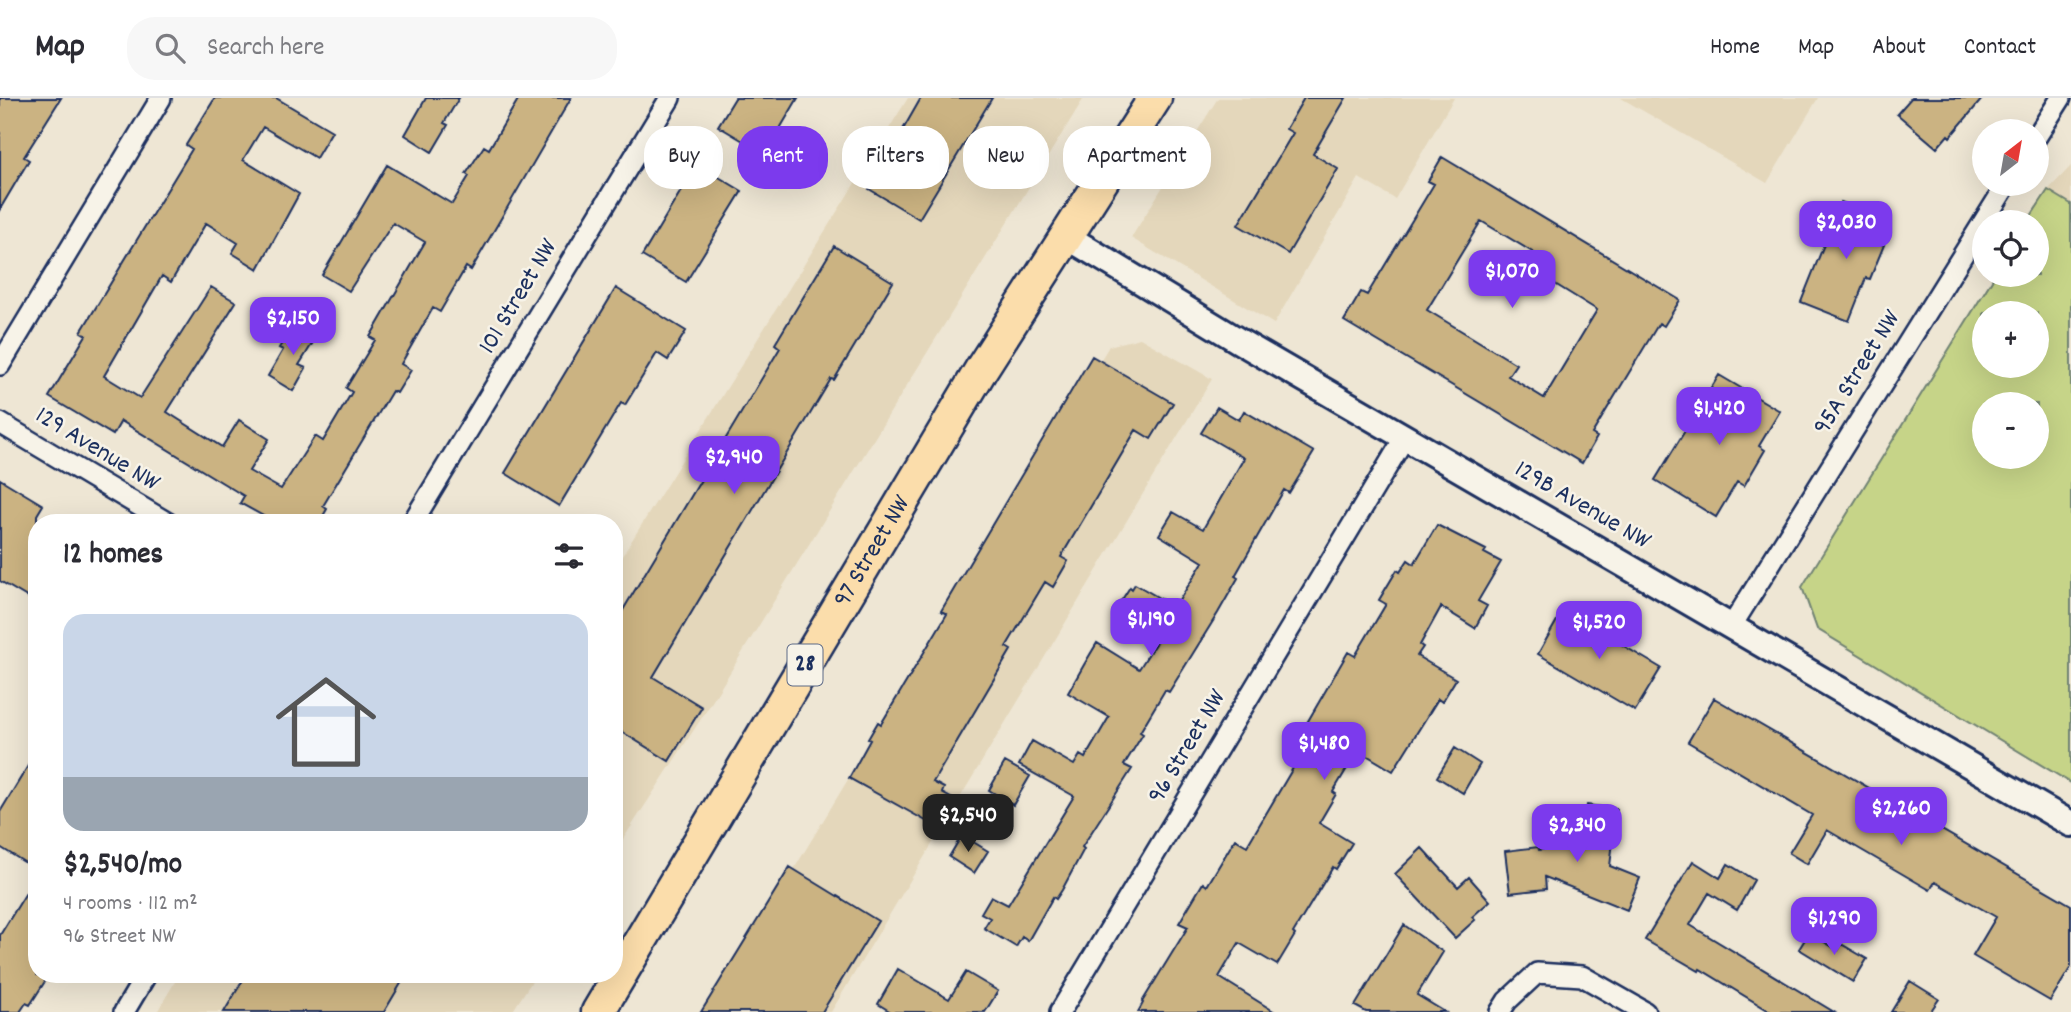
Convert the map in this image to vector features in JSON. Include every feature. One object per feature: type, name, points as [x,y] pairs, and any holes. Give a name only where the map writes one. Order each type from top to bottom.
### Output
[{"type":"main road","name":"97 Street NW","points":[[623,970],[976,380],[1154,98]]},
{"type":"main road","name":"97 Street NW","points":[[598,1012],[615,983]]},
{"type":"street","points":[[0,365],[161,98]]},
{"type":"street","name":"101 Street NW","points":[[417,514],[670,98]]},
{"type":"street","points":[[2048,119],[2061,98]]},
{"type":"street","name":"95A Street NW","points":[[1731,627],[2000,196]]},
{"type":"street","name":"129B Avenue NW","points":[[1066,236],[1239,341],[2071,824]]},
{"type":"street","name":"129 Avenue NW","points":[[0,423],[153,514]]},
{"type":"street","name":"96 Street NW","points":[[1060,1012],[1405,437]]},
{"type":"street","points":[[1500,1012],[1507,1001],[1536,973],[1582,976],[1646,1012]]},
{"type":"street","points":[[124,1012],[141,983]]},
{"type":"shaded area","points":[[908,98],[1084,98],[1067,126],[1063,126],[1063,132],[1049,155],[1049,126],[963,126],[963,189],[1028,189],[710,705],[623,839],[623,555],[851,189],[949,189],[949,126],[891,126]]},
{"type":"shaded area","points":[[1218,98],[1454,98],[1395,199],[1359,178],[1274,324],[1131,238],[1161,189],[1211,189],[1211,126],[1201,126]]},
{"type":"shaded area","points":[[1621,98],[1818,98],[1767,183]]},
{"type":"shaded area","points":[[2071,166],[2071,204],[2049,189]]},
{"type":"shaded area","points":[[1140,338],[1212,379],[831,1012],[708,1012],[1109,346]]},
{"type":"shaded area","points":[[174,983],[531,983],[512,1012],[157,1012]]},
{"type":"green space","points":[[2049,191],[2071,204],[2071,783],[1817,629],[1802,587],[1972,312],[1972,378],[2049,378],[2049,301],[1979,301],[1988,287],[2049,287],[2049,210],[2035,210],[2044,196],[2049,196]]},
{"type":"building","points":[[0,98],[61,98],[24,157],[29,160],[0,209]]},
{"type":"building","points":[[215,98],[276,98],[332,131],[316,158],[263,127],[243,160],[299,194],[258,269],[232,253],[238,243],[206,223],[171,282],[162,276],[104,376],[140,398],[211,287],[236,302],[167,412],[222,447],[239,420],[269,439],[249,471],[281,489],[315,436],[323,441],[352,392],[346,388],[375,340],[370,337],[425,242],[393,223],[349,291],[322,275],[387,165],[452,204],[469,176],[466,174],[484,146],[489,149],[519,98],[571,98],[471,270],[466,267],[440,312],[433,308],[401,364],[411,370],[397,393],[392,391],[323,506],[327,509],[324,514],[260,514],[240,503],[244,496],[121,421],[113,435],[49,397],[86,335],[81,332],[192,149],[186,145]]},
{"type":"building","points":[[426,98],[459,98],[444,123],[448,125],[432,152],[405,135]]},
{"type":"building","points":[[735,98],[798,98],[782,126],[737,126],[737,137],[723,129],[723,126],[718,126]]},
{"type":"building","points":[[921,98],[992,98],[975,126],[963,126],[963,146],[949,169],[949,126],[905,126]]},
{"type":"building","points":[[1304,98],[1346,98],[1313,154],[1338,169],[1288,254],[1238,225],[1293,133],[1286,129]]},
{"type":"building","points":[[1911,98],[1983,98],[1950,137],[1948,135],[1937,148],[1897,114]]},
{"type":"building","points":[[1442,157],[1680,300],[1664,326],[1659,323],[1592,434],[1597,437],[1582,463],[1344,321],[1361,292],[1367,295],[1434,184],[1428,181]],"holes":[[[1481,221],[1534,253],[1526,266],[1597,310],[1544,398],[1508,376],[1516,364],[1427,310]]]},
{"type":"building","points":[[723,180],[742,191],[686,282],[642,256],[682,189],[723,189]]},
{"type":"building","points":[[869,189],[937,189],[919,219]]},
{"type":"building","points":[[1841,202],[1889,221],[1880,244],[1884,245],[1870,279],[1866,278],[1849,321],[1801,302]]},
{"type":"building","points":[[834,246],[893,282],[834,380],[831,379],[653,677],[702,707],[669,761],[623,733],[623,610],[780,348],[775,344]]},
{"type":"building","points":[[616,288],[686,331],[668,360],[657,353],[625,405],[621,403],[559,506],[505,473]]},
{"type":"building","points":[[295,322],[317,336],[299,365],[306,368],[293,391],[268,376],[283,350],[279,348]]},
{"type":"building","points":[[1092,356],[1173,403],[1151,439],[1136,430],[1061,557],[1068,561],[1053,587],[1045,582],[1006,647],[1011,650],[933,782],[944,788],[942,793],[985,817],[975,835],[932,810],[926,821],[849,778],[878,722],[881,724],[947,614],[941,611]]},
{"type":"building","points":[[1719,375],[1780,411],[1759,446],[1765,450],[1744,486],[1737,482],[1716,517],[1655,480]]},
{"type":"building","points":[[1217,407],[1239,420],[1244,411],[1314,452],[1289,493],[1284,490],[1235,576],[1238,578],[1218,613],[1169,692],[1165,690],[1140,732],[1143,734],[1124,765],[1132,769],[1082,847],[1084,849],[1062,890],[1056,899],[1053,897],[1028,941],[1022,937],[1016,947],[984,928],[990,918],[981,913],[991,896],[1008,905],[1074,796],[1019,765],[1032,741],[1074,765],[1080,755],[1085,758],[1109,717],[1068,693],[1097,643],[1139,669],[1160,636],[1116,609],[1130,587],[1132,589],[1135,584],[1175,607],[1203,562],[1159,535],[1173,512],[1203,529],[1244,458],[1201,433]]},
{"type":"building","points":[[0,479],[43,505],[38,514],[28,514],[28,598],[0,581]]},
{"type":"building","points":[[1437,525],[1486,550],[1484,553],[1501,562],[1478,601],[1487,606],[1475,628],[1441,607],[1420,645],[1423,647],[1417,656],[1456,679],[1442,702],[1438,699],[1393,771],[1358,750],[1333,792],[1336,794],[1319,823],[1352,843],[1336,869],[1333,867],[1277,965],[1239,943],[1219,977],[1275,1012],[1138,1012],[1188,927],[1179,923],[1203,883],[1207,886],[1235,839],[1247,846],[1306,746],[1297,740],[1348,652],[1355,656],[1386,604],[1379,600],[1397,570],[1400,572],[1408,560],[1414,564]]},
{"type":"building","points":[[1563,610],[1661,668],[1635,711],[1538,654]]},
{"type":"building","points":[[1714,698],[2071,905],[2071,967],[2050,1001],[1973,956],[1996,917],[1935,882],[1930,890],[1827,830],[1807,864],[1789,853],[1812,815],[1688,742]]},
{"type":"building","points":[[1455,748],[1480,764],[1463,793],[1437,777]]},
{"type":"building","points":[[1005,762],[1030,776],[1013,805],[989,790]]},
{"type":"building","points":[[28,766],[28,864],[0,847],[0,812]]},
{"type":"building","points":[[1587,805],[1617,809],[1610,866],[1640,878],[1627,910],[1545,877],[1546,889],[1510,893],[1505,851],[1582,844]]},
{"type":"building","points":[[962,835],[988,851],[974,873],[949,857]]},
{"type":"building","points":[[1422,848],[1458,887],[1469,877],[1490,901],[1472,917],[1475,920],[1455,938],[1395,874]]},
{"type":"building","points":[[1693,861],[1720,878],[1728,864],[1754,880],[1737,910],[1709,893],[1690,925],[1834,1012],[1771,1012],[1700,969],[1699,971],[1645,940]]},
{"type":"building","points":[[790,867],[878,921],[822,1012],[701,1012]]},
{"type":"building","points":[[28,890],[28,983],[44,983],[30,1005],[26,1003],[20,1012],[0,1012],[0,935]]},
{"type":"building","points":[[1404,925],[1443,952],[1417,995],[1445,1012],[1366,1012],[1355,1006]]},
{"type":"building","points":[[1809,933],[1838,950],[1841,944],[1867,959],[1853,982],[1799,949]]},
{"type":"building","points":[[898,969],[949,999],[966,972],[998,991],[985,1012],[891,1012],[878,1004]]},
{"type":"building","points":[[1910,981],[1939,999],[1930,1012],[1891,1012]]},
{"type":"building","points":[[241,983],[401,983],[384,1012],[224,1012]]}]
